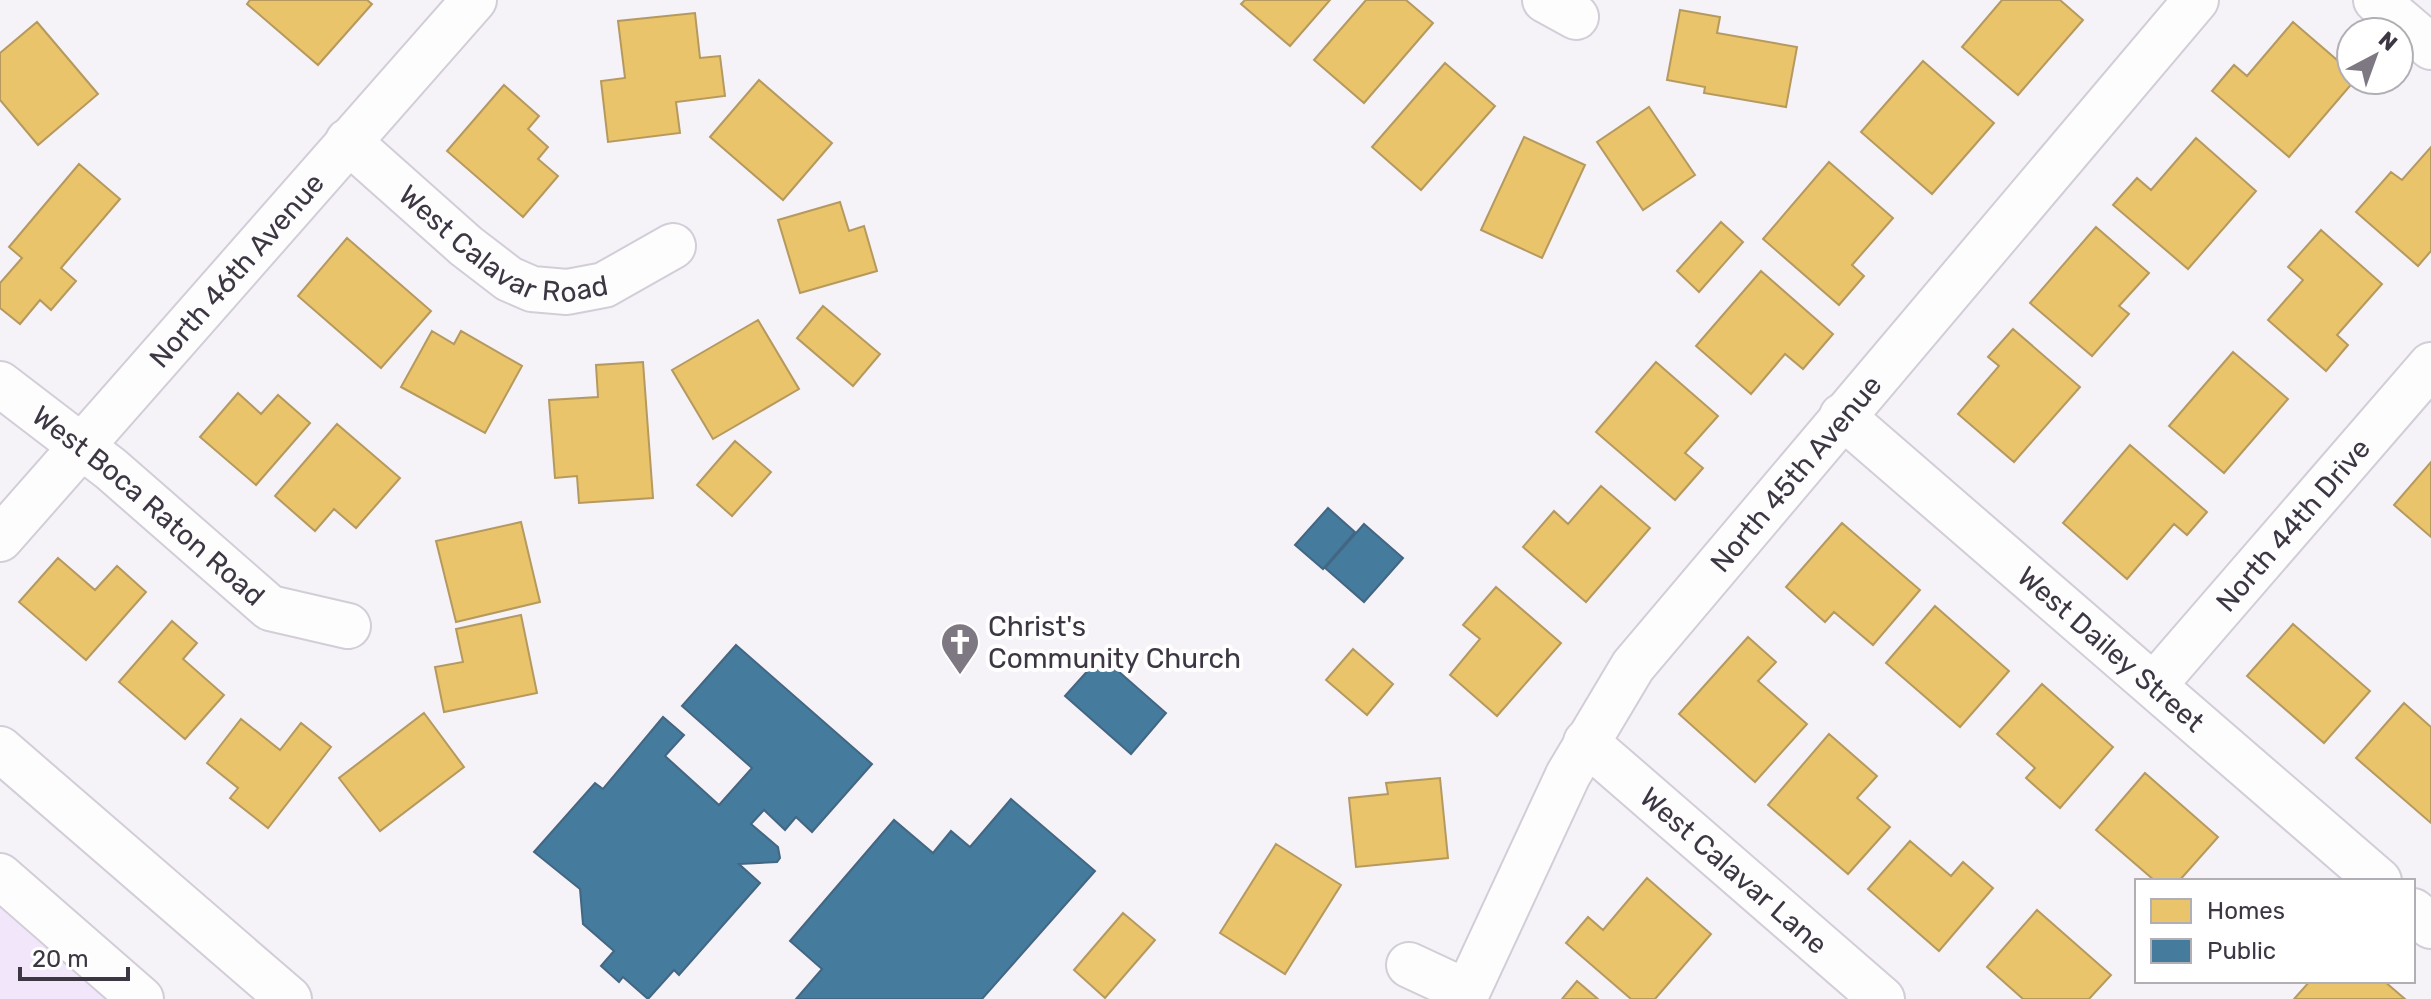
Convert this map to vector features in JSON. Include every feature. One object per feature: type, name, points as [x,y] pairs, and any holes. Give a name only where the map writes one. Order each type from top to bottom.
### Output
[{"type":"street","name":"North 46th Avenue","points":[[0,539],[474,0]]},
{"type":"street","name":"North 45th Avenue","points":[[1409,965],[1466,995],[1586,742],[1633,666],[1664,625],[2196,0]]},
{"type":"street","points":[[2376,0],[2431,47]]},
{"type":"street","name":"West Calavar Road","points":[[348,141],[466,246],[509,279],[532,289],[567,292],[604,285],[673,246]]},
{"type":"street","name":"North 44th Drive","points":[[2154,685],[2431,365]]},
{"type":"street","name":"West Boca Raton Road","points":[[0,384],[81,447],[270,608],[348,626]]},
{"type":"street","name":"West Dailey Street","points":[[1842,416],[2377,879]]},
{"type":"street","name":"West Calavar Lane","points":[[1586,742],[1882,999]]},
{"type":"street","points":[[0,749],[289,999]]},
{"type":"street","points":[[0,876],[141,999]]},
{"type":"street","points":[[2415,913],[2431,926]]},
{"type":"shaded area","points":[[0,906],[107,999],[0,999]]},
{"type":"building: Homes","points":[[250,0],[367,0],[372,4],[318,65],[247,4]]},
{"type":"building: Homes","points":[[1245,0],[1330,0],[1290,46],[1241,4]]},
{"type":"building: Homes","points":[[1366,0],[1406,0],[1433,23],[1364,103],[1314,60]]},
{"type":"building: Homes","points":[[2002,0],[2060,0],[2083,20],[2018,95],[1962,47]]},
{"type":"building: Homes","points":[[1680,10],[1720,17],[1717,33],[1797,47],[1786,107],[1704,93],[1705,87],[1667,80]]},
{"type":"building: Homes","points":[[695,13],[700,58],[720,56],[725,96],[676,102],[680,133],[608,142],[601,81],[625,78],[618,21]]},
{"type":"building: Homes","points":[[37,22],[98,94],[38,145],[0,100],[0,53]]},
{"type":"building: Homes","points":[[2293,22],[2335,58],[2335,96],[2341,96],[2289,157],[2212,91],[2234,65],[2247,76]]},
{"type":"building: Homes","points":[[1923,61],[1994,123],[1932,194],[1861,132]]},
{"type":"building: Homes","points":[[1445,63],[1495,106],[1421,190],[1372,147]]},
{"type":"building: Homes","points":[[759,80],[832,143],[783,200],[710,137]]},
{"type":"building: Homes","points":[[504,85],[539,116],[528,129],[548,147],[538,159],[558,176],[523,217],[447,151]]},
{"type":"building: Homes","points":[[1649,107],[1695,175],[1643,210],[1597,142]]},
{"type":"building: Homes","points":[[1524,137],[1585,165],[1542,258],[1481,230]]},
{"type":"building: Homes","points":[[2196,138],[2256,191],[2188,269],[2113,205],[2137,178],[2151,190]]},
{"type":"building: Homes","points":[[2431,147],[2431,251],[2418,266],[2356,212],[2391,172],[2402,180]]},
{"type":"building: Homes","points":[[1829,162],[1893,218],[1852,265],[1864,276],[1839,305],[1763,239]]},
{"type":"building: Homes","points":[[79,164],[120,199],[61,268],[76,281],[51,310],[40,300],[20,324],[0,308],[0,283],[22,258],[9,247]]},
{"type":"building: Homes","points":[[840,202],[849,231],[864,226],[877,271],[800,293],[778,220]]},
{"type":"building: Homes","points":[[1721,222],[1743,242],[1699,292],[1677,271]]},
{"type":"building: Homes","points":[[2096,227],[2149,273],[2119,306],[2129,314],[2092,356],[2030,303]]},
{"type":"building: Homes","points":[[2321,230],[2382,284],[2337,335],[2348,345],[2326,371],[2268,320],[2303,280],[2288,267]]},
{"type":"building: Homes","points":[[347,238],[431,311],[381,368],[298,296]]},
{"type":"building: Homes","points":[[1761,271],[1833,334],[1803,369],[1785,354],[1751,394],[1696,346]]},
{"type":"building: Homes","points":[[823,306],[880,354],[853,386],[797,338]]},
{"type":"building: Homes","points":[[758,320],[799,389],[713,439],[672,370]]},
{"type":"building: Homes","points":[[2013,329],[2080,387],[2014,462],[1958,414],[1999,366],[1988,357]]},
{"type":"building: Homes","points":[[432,331],[454,344],[461,331],[522,366],[485,433],[401,387]]},
{"type":"building: Homes","points":[[2233,352],[2288,399],[2224,473],[2169,426]]},
{"type":"building: Homes","points":[[643,362],[653,498],[579,503],[577,476],[555,478],[549,400],[598,397],[596,365]]},
{"type":"building: Homes","points":[[1656,362],[1718,416],[1685,453],[1703,468],[1675,500],[1596,432]]},
{"type":"building: Homes","points":[[238,393],[261,414],[278,395],[310,423],[256,485],[200,437]]},
{"type":"building: Homes","points":[[337,424],[400,478],[356,528],[334,509],[315,531],[275,496]]},
{"type":"building: Homes","points":[[735,441],[771,472],[732,516],[697,485]]},
{"type":"building: Homes","points":[[2130,445],[2207,512],[2187,535],[2174,524],[2127,579],[2063,523]]},
{"type":"building: Homes","points":[[2431,462],[2431,537],[2394,505]]},
{"type":"building: Homes","points":[[1601,486],[1650,528],[1586,602],[1523,547],[1554,511],[1568,524]]},
{"type":"building: Homes","points":[[521,522],[540,602],[456,622],[436,541]]},
{"type":"building: Homes","points":[[1842,523],[1920,590],[1873,645],[1834,612],[1825,622],[1786,587]]},
{"type":"building: Homes","points":[[58,558],[95,590],[117,566],[146,592],[86,660],[19,602]]},
{"type":"building: Homes","points":[[1496,587],[1561,643],[1497,716],[1450,675],[1480,639],[1463,625]]},
{"type":"building: Homes","points":[[1935,606],[2009,671],[1960,727],[1886,663]]},
{"type":"building: Homes","points":[[521,615],[537,693],[444,712],[435,667],[463,662],[456,629]]},
{"type":"building: Homes","points":[[172,621],[197,643],[183,659],[224,695],[185,739],[119,682]]},
{"type":"building: Homes","points":[[2293,624],[2370,691],[2324,743],[2247,676]]},
{"type":"building: Homes","points":[[1748,637],[1776,662],[1758,681],[1807,724],[1755,782],[1679,714]]},
{"type":"building: Homes","points":[[1353,649],[1393,684],[1367,715],[1326,680]]},
{"type":"building: Homes","points":[[2042,684],[2113,747],[2060,808],[2026,778],[2035,768],[1997,734]]},
{"type":"building: Homes","points":[[2404,703],[2431,727],[2431,823],[2356,758]]},
{"type":"building: Homes","points":[[424,713],[464,767],[380,831],[339,778]]},
{"type":"building: Homes","points":[[241,719],[280,750],[301,723],[331,747],[268,828],[230,798],[238,788],[207,763]]},
{"type":"building: Homes","points":[[1829,734],[1877,776],[1857,798],[1890,827],[1848,874],[1768,805]]},
{"type":"building: Homes","points":[[2145,773],[2218,837],[2181,879],[2153,879],[2096,830]]},
{"type":"building: Homes","points":[[1440,778],[1448,858],[1356,867],[1349,798],[1388,794],[1386,783]]},
{"type":"building: Homes","points":[[1910,841],[1951,876],[1963,862],[1993,888],[1939,951],[1868,889]]},
{"type":"building: Homes","points":[[1276,844],[1341,885],[1285,974],[1220,933]]},
{"type":"building: Homes","points":[[1647,878],[1711,934],[1655,999],[1631,999],[1566,943],[1588,917],[1603,930]]},
{"type":"building: Homes","points":[[2037,910],[2111,975],[2089,999],[2023,999],[1987,967]]},
{"type":"building: Homes","points":[[1123,913],[1155,940],[1105,998],[1074,970]]},
{"type":"building: Homes","points":[[1577,981],[1598,999],[1562,999]]},
{"type":"building: Homes","points":[[2308,983],[2386,983],[2405,999],[2294,999]]},
{"type":"building: Public","points":[[1328,508],[1355,532],[1323,569],[1295,545]]},
{"type":"building: Public","points":[[1364,524],[1403,558],[1364,602],[1325,568]]},
{"type":"building: Public","points":[[736,645],[872,764],[812,832],[796,817],[785,830],[764,810],[751,824],[778,847],[780,858],[777,862],[739,864],[760,883],[679,975],[674,970],[648,999],[623,977],[619,982],[601,966],[614,951],[583,924],[580,889],[534,852],[595,783],[603,789],[663,717],[684,735],[665,756],[719,805],[752,768],[682,706]]},
{"type":"building: Public","points":[[1101,656],[1166,713],[1131,754],[1065,696]]},
{"type":"building: Public","points":[[1011,799],[1095,871],[982,999],[796,999],[822,969],[790,941],[894,820],[933,853],[951,831],[970,847]]},
{"type":"place","name":"Christ's Community Church","points":[[960,676]]}]
